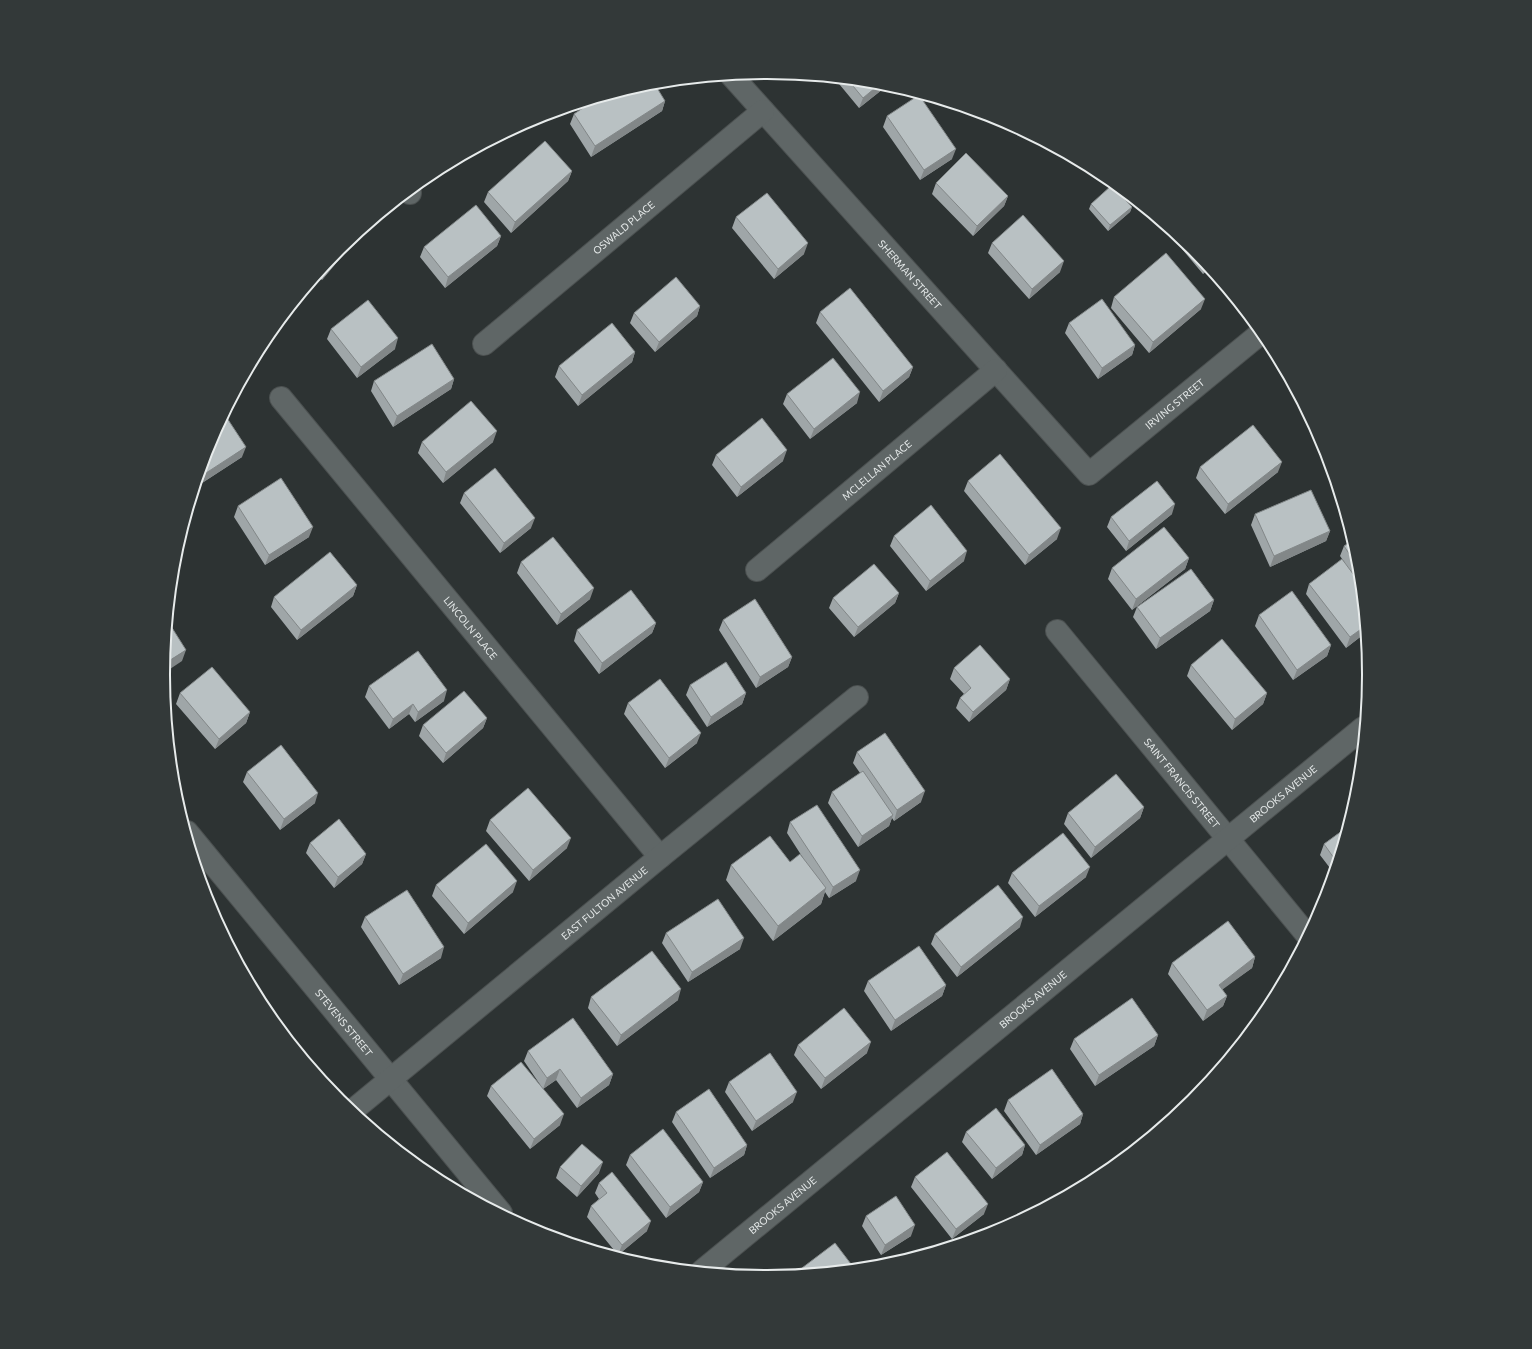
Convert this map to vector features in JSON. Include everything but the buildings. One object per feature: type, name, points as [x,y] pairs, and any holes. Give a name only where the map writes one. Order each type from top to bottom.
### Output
[{"type":"street","name":"SHERMAN STREET","points":[[735,80],[1089,474]]},
{"type":"street","name":"OSWALD PLACE","points":[[484,344],[763,111]]},
{"type":"street","name":"IRVING STREET","points":[[1089,474],[1256,337]]},
{"type":"street","name":"MCLELLAN PLACE","points":[[757,570],[996,370]]},
{"type":"street","name":"LINCOLN PLACE","points":[[281,398],[660,857]]},
{"type":"street","name":"SAINT FRANCIS STREET","points":[[1057,631],[1303,931]]},
{"type":"street","name":"EAST FULTON AVENUE","points":[[356,1107],[857,697]]},
{"type":"street","name":"BROOKS AVENUE","points":[[707,1267],[1358,732]]},
{"type":"street","name":"STEVENS STREET","points":[[195,841],[493,1204]]}]
